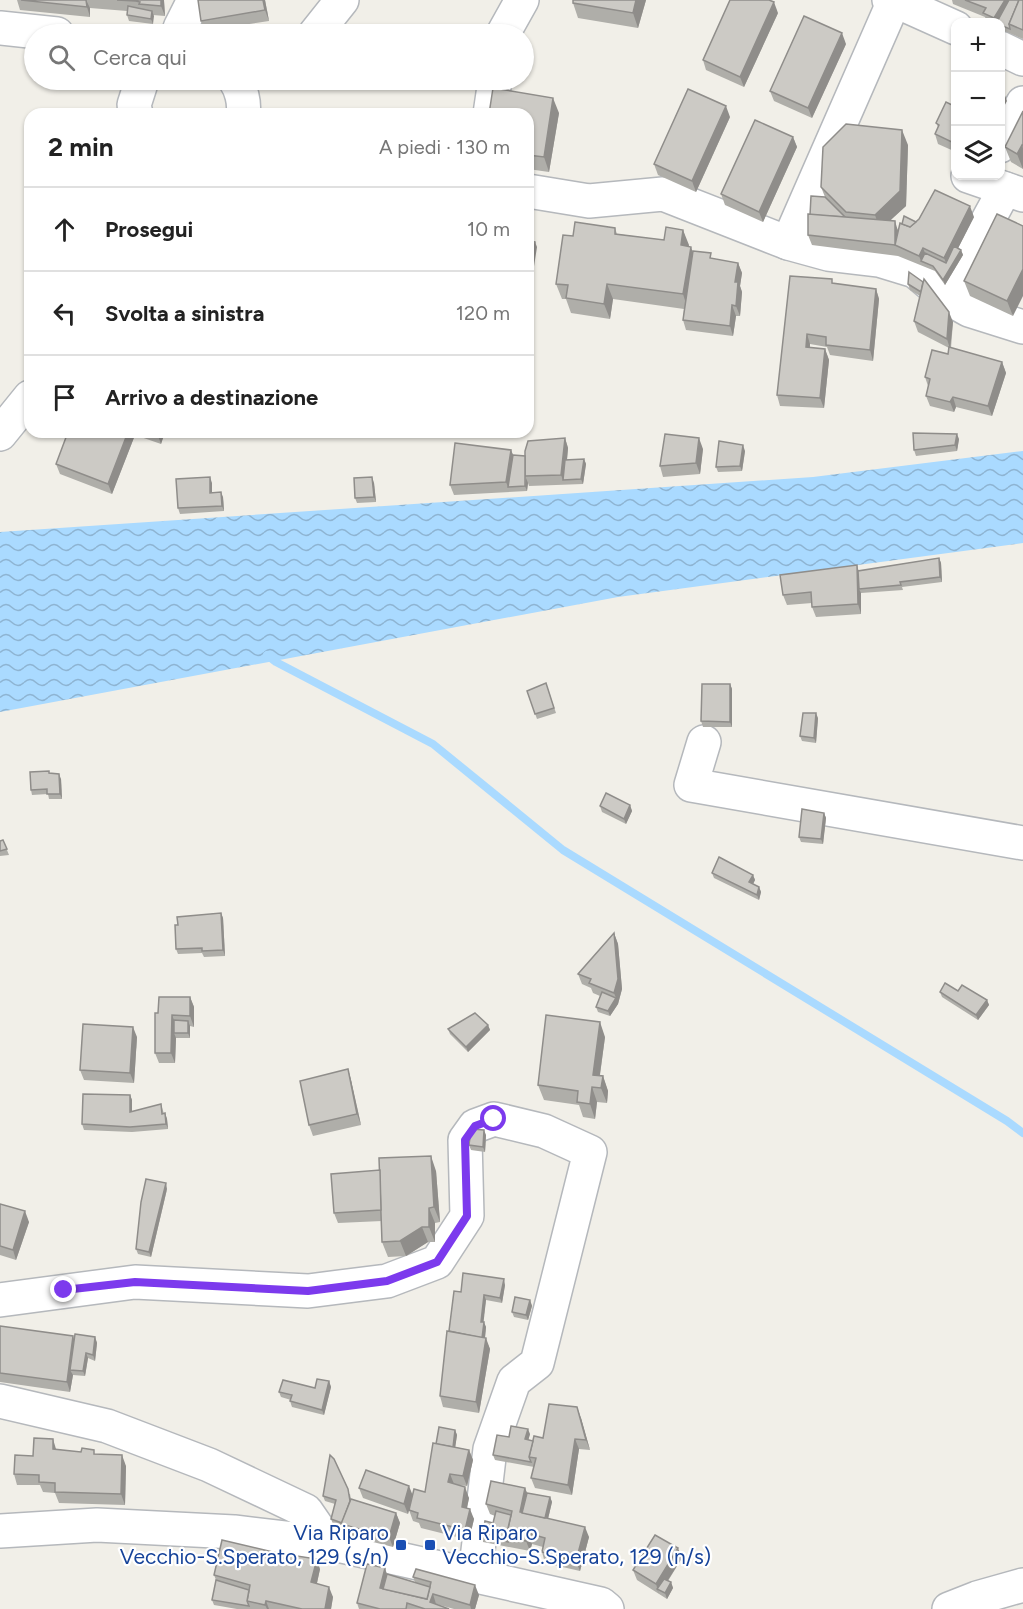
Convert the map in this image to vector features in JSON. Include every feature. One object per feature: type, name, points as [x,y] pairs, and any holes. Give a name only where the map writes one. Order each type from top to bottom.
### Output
[{"type":"street","points":[[182,24],[194,0]]},
{"type":"street","points":[[323,24],[342,0]]},
{"type":"street","points":[[509,24],[522,0]]},
{"type":"street","points":[[788,243],[906,3],[951,26]]},
{"type":"street","points":[[0,28],[24,31]]},
{"type":"street","points":[[1005,50],[1023,59]]},
{"type":"street","points":[[135,108],[139,90]]},
{"type":"street","points":[[491,108],[494,90]]},
{"type":"street","points":[[1005,137],[1023,103]]},
{"type":"street","points":[[946,297],[980,180]]},
{"type":"street","points":[[534,192],[589,201],[663,194],[788,243],[828,254],[879,260],[915,271],[946,297],[969,310],[1023,327]]},
{"type":"street","points":[[0,434],[24,404]]},
{"type":"street","points":[[704,742],[691,786],[1023,843]]},
{"type":"street","points":[[0,1300],[135,1282],[308,1291],[387,1281],[437,1262],[467,1216],[465,1140],[475,1126],[494,1119],[543,1131],[590,1152],[537,1363],[514,1381],[490,1449],[475,1575]]},
{"type":"street","points":[[0,1401],[106,1426],[209,1465],[306,1510],[328,1543]]},
{"type":"street","points":[[0,1531],[97,1525],[234,1532],[328,1543],[602,1604],[607,1609]]},
{"type":"street","points":[[973,1605],[1023,1585]]},
{"type":"water","points":[[1023,451],[1023,543],[618,597],[0,712],[0,532],[813,477]]},
{"type":"building","points":[[21,0],[86,0],[87,7]]},
{"type":"building","points":[[117,0],[161,0],[161,6],[139,4],[140,2],[136,1]]},
{"type":"building","points":[[198,0],[263,0],[265,10],[201,21]]},
{"type":"building","points":[[573,0],[636,0],[633,13],[573,3]]},
{"type":"building","points":[[730,0],[774,2],[740,77],[703,60]]},
{"type":"building","points":[[965,0],[1005,0],[994,18],[983,13],[986,8]]},
{"type":"building","points":[[1009,0],[1019,0],[1009,24],[1010,29],[1005,27],[1005,18],[999,18]]},
{"type":"building","points":[[1019,0],[1023,0],[1023,30],[1009,24]]},
{"type":"building","points":[[128,6],[152,11],[151,19],[127,15]]},
{"type":"building","points":[[804,16],[842,33],[808,108],[770,91]]},
{"type":"building","points":[[688,89],[726,106],[692,181],[654,164]]},
{"type":"building","points":[[493,90],[553,98],[544,157],[534,156],[534,108],[490,108]]},
{"type":"building","points":[[946,102],[951,104],[951,142],[935,134],[939,125],[936,123]]},
{"type":"building","points":[[1023,111],[1023,146],[1017,154],[1005,147]]},
{"type":"building","points":[[755,120],[793,137],[759,212],[721,194]]},
{"type":"building","points":[[846,124],[902,130],[900,191],[875,215],[846,212],[821,187],[823,147]]},
{"type":"building","points":[[935,190],[970,206],[944,258],[923,248],[919,256],[895,245],[900,223],[910,227],[919,219]]},
{"type":"building","points":[[811,196],[825,197],[845,217],[810,215]]},
{"type":"building","points":[[808,214],[895,221],[895,245],[808,235]]},
{"type":"building","points":[[997,214],[1023,226],[1023,269],[1007,301],[964,281]]},
{"type":"building","points":[[904,216],[916,222],[910,227],[902,224]]},
{"type":"building","points":[[575,222],[615,228],[615,234],[664,240],[666,227],[683,230],[681,245],[691,247],[683,294],[607,284],[604,304],[566,298],[568,285],[556,284],[563,235],[573,236]]},
{"type":"building","points":[[954,246],[961,250],[943,280],[933,266],[921,261],[925,253],[946,263]]},
{"type":"building","points":[[693,251],[711,253],[710,258],[738,263],[735,282],[738,282],[736,306],[732,305],[730,326],[683,320]]},
{"type":"building","points":[[909,272],[923,282],[921,292],[908,284]]},
{"type":"building","points":[[790,276],[832,279],[832,283],[876,289],[870,350],[826,345],[826,337],[807,334],[806,347],[825,349],[820,398],[777,395]]},
{"type":"building","points":[[924,279],[949,312],[947,339],[914,321]]},
{"type":"building","points":[[949,347],[1002,362],[988,406],[953,397],[950,402],[926,396],[930,379],[925,377],[932,350],[948,354]]},
{"type":"building","points":[[913,433],[957,434],[955,445],[914,450]]},
{"type":"building","points":[[665,434],[699,438],[696,463],[660,466]]},
{"type":"building","points":[[66,438],[126,438],[108,484],[56,464]]},
{"type":"building","points":[[565,438],[561,475],[525,476],[525,451],[528,441]]},
{"type":"building","points":[[719,441],[743,445],[740,466],[716,467]]},
{"type":"building","points":[[455,443],[511,450],[506,482],[450,485]]},
{"type":"building","points":[[513,455],[525,456],[525,486],[508,487]]},
{"type":"building","points":[[584,459],[581,479],[563,480],[565,460]]},
{"type":"building","points":[[210,477],[210,493],[221,492],[222,506],[178,508],[176,479]]},
{"type":"building","points":[[372,477],[374,497],[355,498],[354,478]]},
{"type":"building","points":[[939,558],[940,577],[900,582],[901,585],[859,589],[858,571]]},
{"type":"building","points":[[857,565],[858,604],[812,607],[811,592],[783,595],[780,575]]},
{"type":"building","points":[[546,683],[554,708],[535,714],[527,691]]},
{"type":"building","points":[[702,684],[730,684],[730,722],[701,721]]},
{"type":"building","points":[[803,713],[816,713],[814,738],[800,736]]},
{"type":"building","points":[[49,771],[49,773],[59,774],[60,794],[47,794],[47,789],[31,790],[30,772]]},
{"type":"building","points":[[606,793],[630,805],[624,819],[600,806]]},
{"type":"building","points":[[802,809],[824,813],[821,839],[799,837]]},
{"type":"building","points":[[3,840],[7,849],[0,851],[0,841]]},
{"type":"building","points":[[719,857],[753,875],[749,882],[759,887],[757,895],[712,873]]},
{"type":"building","points":[[221,913],[223,950],[176,949],[177,917]]},
{"type":"building","points":[[614,933],[618,979],[614,993],[589,983],[591,979],[578,974]]},
{"type":"building","points":[[945,983],[958,991],[962,985],[987,1000],[976,1015],[940,992]]},
{"type":"building","points":[[602,992],[616,998],[608,1011],[596,1007]]},
{"type":"building","points":[[159,997],[190,997],[190,1016],[172,1015],[171,1053],[155,1053],[155,1013],[158,1013]]},
{"type":"building","points":[[475,1013],[488,1025],[466,1047],[448,1029]]},
{"type":"building","points":[[546,1015],[600,1022],[593,1075],[603,1076],[601,1088],[592,1087],[590,1104],[577,1102],[578,1091],[538,1085]]},
{"type":"building","points":[[174,1020],[188,1021],[188,1033],[174,1033]]},
{"type":"building","points":[[83,1024],[133,1027],[130,1073],[80,1070]]},
{"type":"building","points":[[348,1069],[357,1114],[309,1125],[300,1081]]},
{"type":"building","points":[[83,1094],[130,1095],[130,1112],[161,1104],[166,1124],[130,1127],[82,1124]]},
{"type":"building","points":[[471,1129],[484,1130],[483,1147],[469,1145]]},
{"type":"building","points":[[431,1156],[434,1207],[429,1208],[429,1227],[422,1227],[400,1241],[382,1242],[379,1158]]},
{"type":"building","points":[[380,1170],[381,1210],[334,1213],[331,1174]]},
{"type":"building","points":[[146,1179],[166,1183],[149,1252],[136,1249]]},
{"type":"building","points":[[0,1204],[25,1211],[13,1250],[0,1246]]},
{"type":"building","points":[[463,1273],[504,1279],[500,1298],[484,1295],[482,1338],[449,1331],[454,1291],[461,1292]]},
{"type":"building","points":[[515,1297],[530,1300],[526,1315],[512,1312]]},
{"type":"building","points":[[0,1326],[73,1336],[67,1382],[0,1373]]},
{"type":"building","points":[[447,1331],[486,1338],[476,1402],[440,1396]]},
{"type":"building","points":[[75,1334],[95,1337],[93,1355],[86,1353],[83,1371],[70,1370]]},
{"type":"building","points":[[317,1379],[329,1381],[322,1410],[290,1401],[292,1395],[279,1392],[283,1380],[315,1388]]},
{"type":"building","points":[[549,1404],[577,1407],[586,1440],[575,1439],[568,1485],[531,1478],[536,1458],[529,1457],[534,1436],[543,1438]]},
{"type":"building","points":[[511,1426],[528,1429],[525,1439],[533,1441],[529,1457],[531,1462],[493,1455],[497,1435],[509,1437]]},
{"type":"building","points":[[439,1427],[455,1430],[453,1447],[436,1444]]},
{"type":"building","points":[[34,1438],[53,1439],[53,1449],[81,1452],[82,1448],[94,1450],[94,1454],[122,1455],[121,1494],[55,1492],[55,1483],[39,1482],[39,1475],[14,1474],[15,1455],[33,1456]]},
{"type":"building","points":[[433,1443],[469,1450],[463,1476],[450,1474],[448,1482],[465,1487],[462,1507],[470,1509],[465,1530],[417,1518],[418,1513],[409,1510],[414,1489],[425,1492]]},
{"type":"building","points":[[330,1455],[348,1489],[350,1501],[342,1523],[331,1519],[336,1500],[323,1496]]},
{"type":"building","points":[[366,1470],[409,1486],[404,1504],[359,1488]]},
{"type":"building","points":[[491,1481],[525,1488],[520,1512],[585,1527],[576,1561],[542,1552],[545,1538],[528,1533],[526,1541],[506,1537],[512,1511],[486,1504]]},
{"type":"building","points":[[527,1493],[550,1497],[545,1518],[522,1513]]},
{"type":"building","points":[[351,1499],[396,1513],[389,1537],[341,1524]]},
{"type":"building","points":[[496,1511],[511,1515],[506,1537],[508,1542],[482,1536],[485,1521],[493,1523]]},
{"type":"building","points":[[655,1535],[678,1548],[656,1584],[633,1570]]},
{"type":"building","points":[[222,1540],[277,1553],[317,1559],[311,1582],[329,1587],[325,1609],[302,1609],[266,1601],[265,1605],[247,1601],[250,1585],[214,1575]]},
{"type":"building","points":[[367,1564],[385,1568],[380,1588],[427,1599],[431,1582],[413,1577],[416,1569],[475,1585],[470,1605],[433,1594],[430,1602],[449,1609],[425,1609],[407,1603],[406,1609],[380,1609],[357,1603]]},
{"type":"building","points":[[387,1574],[430,1587],[427,1599],[383,1589]]},
{"type":"building","points":[[664,1579],[671,1582],[665,1593],[657,1589]]},
{"type":"building","points":[[216,1580],[249,1590],[247,1601],[249,1606],[212,1600]]},
{"type":"waterway","points":[[267,655],[276,662],[433,744],[563,850],[1007,1121],[1023,1133]]},
{"type":"place","name":"Via Riparo Vecchio-S.Sperato, 129 (s/n)","points":[[401,1545]]},
{"type":"place","name":"Via Riparo Vecchio-S.Sperato, 129 (n/s)","points":[[430,1545]]},
{"type":"route","points":[[64,1290],[135,1282],[308,1291],[387,1281],[437,1262],[467,1216],[465,1140],[475,1126],[494,1119]]}]
